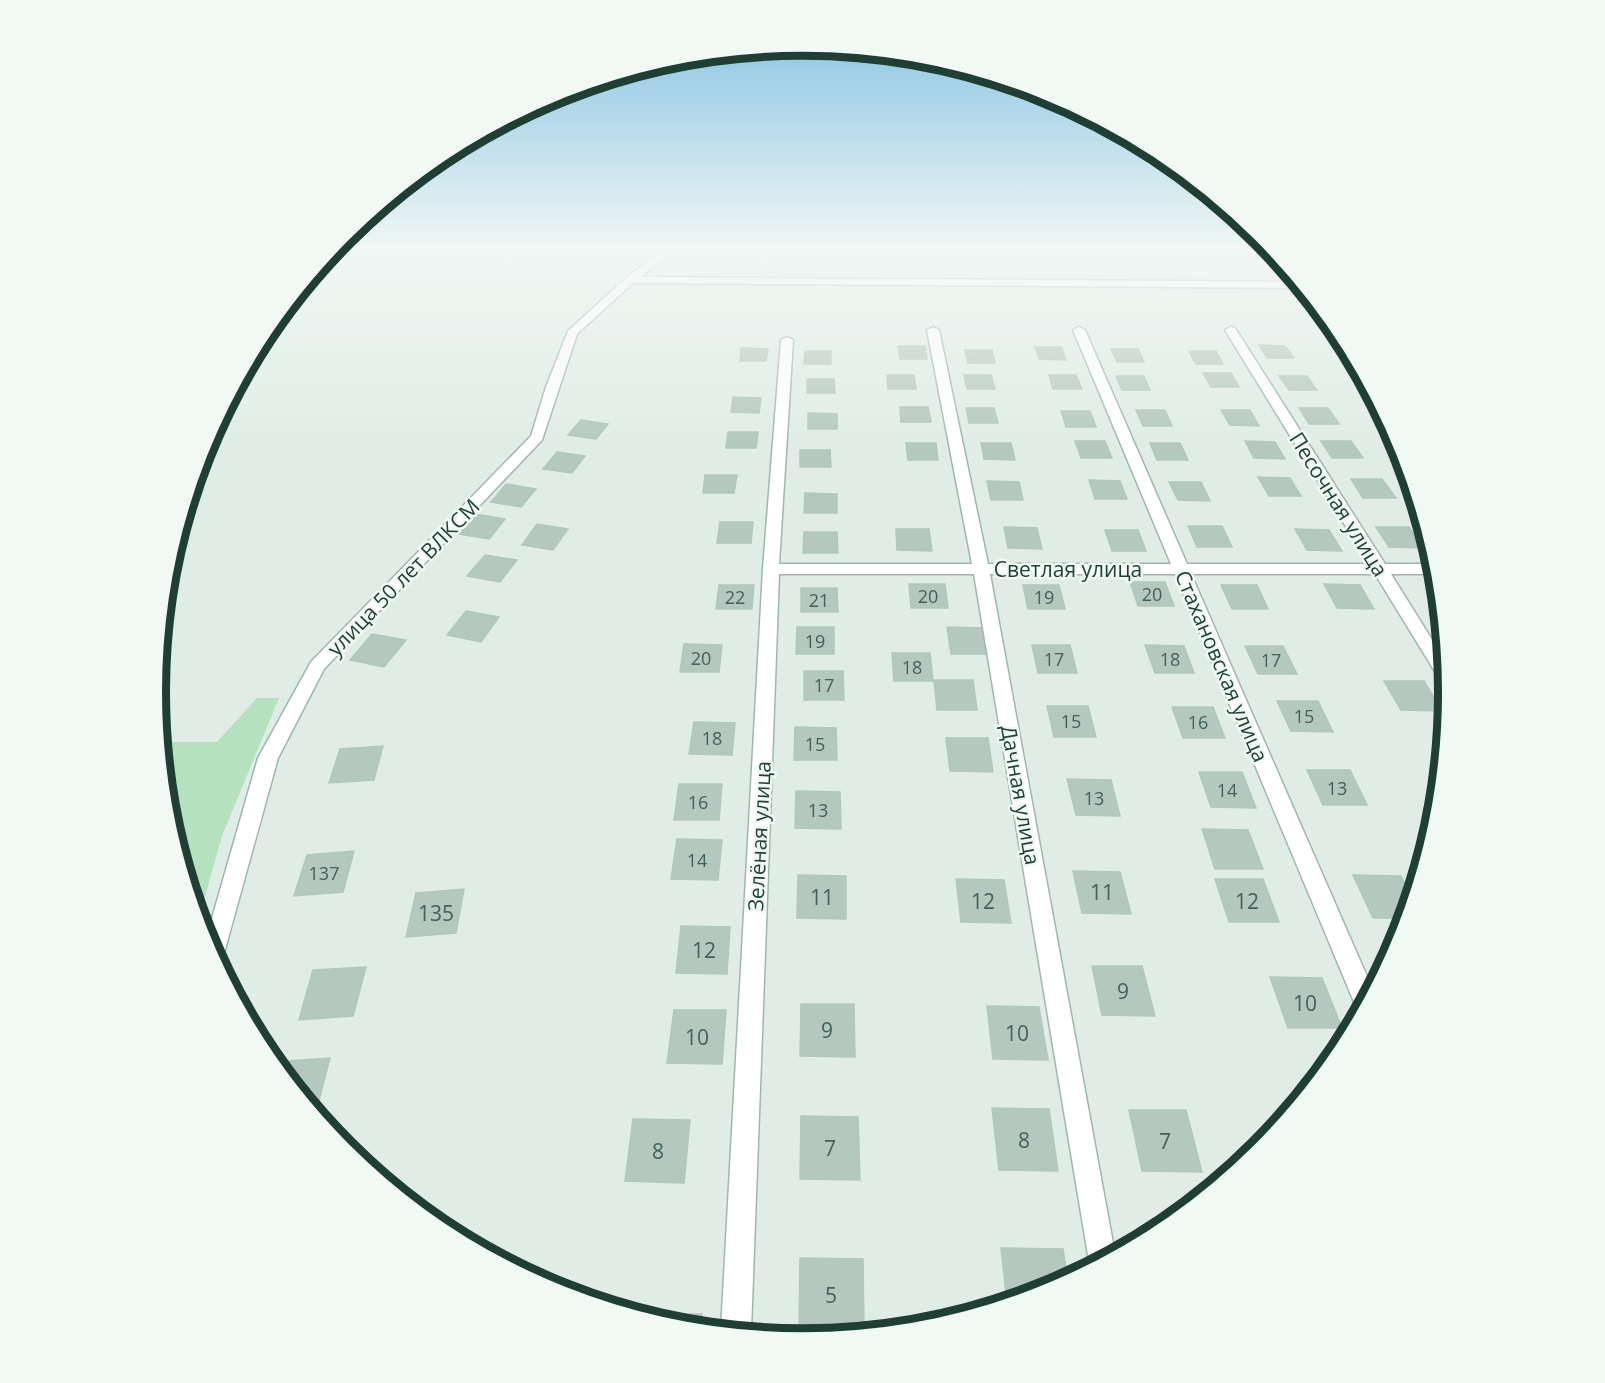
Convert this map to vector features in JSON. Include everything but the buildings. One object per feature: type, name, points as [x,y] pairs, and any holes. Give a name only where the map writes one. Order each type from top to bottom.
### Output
[{"type":"street","name":"улица 50 лет ВЛКСМ","points":[[217,939],[268,758],[317,666],[537,437],[572,333],[592,315]]},
{"type":"street","name":"Дачная улица","points":[[933,330],[981,569],[1101,1253]]},
{"type":"street","name":"Стахановская улица","points":[[1079,330],[1362,993]]},
{"type":"street","name":"Песочная улица","points":[[1231,330],[1437,662]]},
{"type":"street","name":"Зелёная улица","points":[[736,1324],[771,569],[787,340]]},
{"type":"street","name":"Светлая улица","points":[[771,569],[1426,569]]},
{"type":"green space","points":[[257,698],[279,698],[222,836],[203,904],[188,856],[179,816],[169,742],[217,742]]}]
